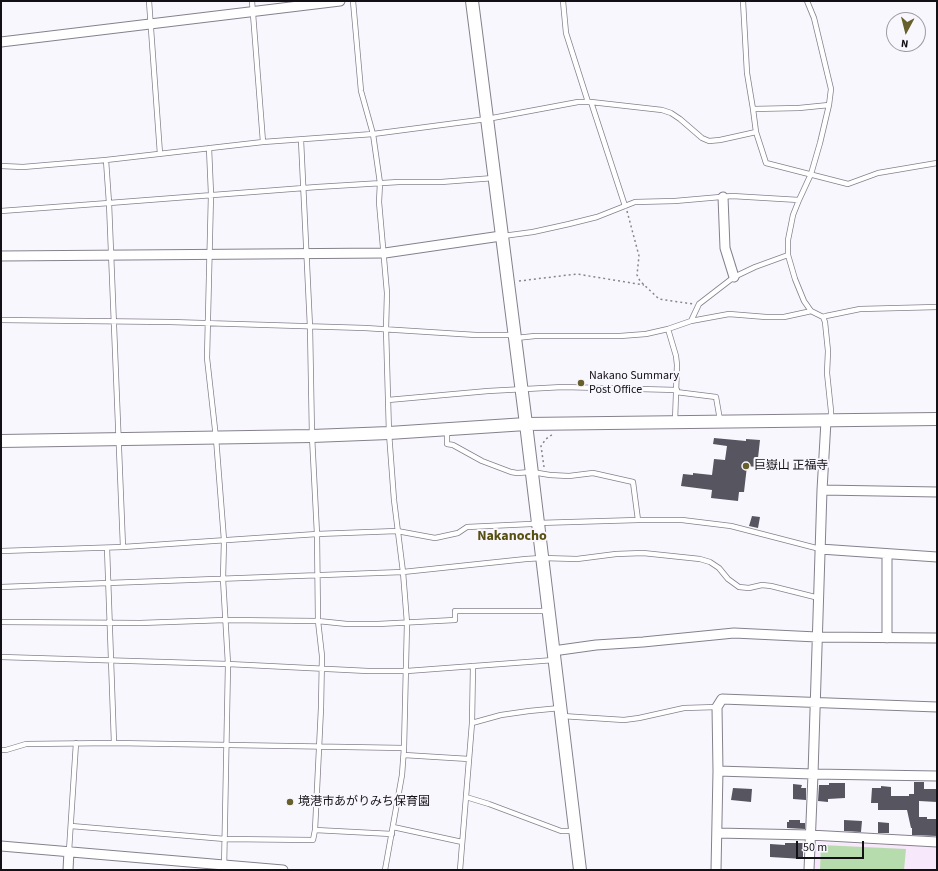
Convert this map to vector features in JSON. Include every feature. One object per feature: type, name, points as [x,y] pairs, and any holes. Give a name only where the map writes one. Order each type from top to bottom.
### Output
[{"type":"street","points":[[1,42],[340,1]]},
{"type":"street","points":[[472,1],[532,472],[580,870]]},
{"type":"street","points":[[722,197],[725,248],[734,277]]},
{"type":"street","points":[[1,256],[210,256],[385,253],[501,236]]},
{"type":"street","points":[[1,441],[312,436],[389,433],[526,424],[937,420]]},
{"type":"street","points":[[809,870],[822,490],[828,421]]},
{"type":"street","points":[[822,490],[937,492]]},
{"type":"street","points":[[820,549],[937,557]]},
{"type":"street","points":[[887,554],[887,638]]},
{"type":"street","points":[[554,655],[596,645],[734,633],[817,637],[937,638]]},
{"type":"street","points":[[716,870],[718,771],[717,707],[722,700],[937,707]]},
{"type":"street","points":[[718,771],[937,776]]},
{"type":"street","points":[[717,833],[810,835],[937,842]]},
{"type":"street","points":[[1,846],[69,851],[224,868],[283,870]]},
{"type":"street","points":[[68,870],[69,851]]},
{"type":"lane","points":[[148,1],[160,154]]},
{"type":"lane","points":[[252,1],[263,142]]},
{"type":"lane","points":[[353,1],[361,91],[373,134],[380,183],[379,202],[388,293],[386,329],[389,433],[397,532],[403,572],[407,623],[404,754],[402,775],[385,870]]},
{"type":"lane","points":[[563,1],[566,33],[626,206]]},
{"type":"lane","points":[[743,1],[748,73],[756,132],[766,163],[848,184],[878,173],[937,163]]},
{"type":"lane","points":[[807,1],[814,18],[831,89],[829,105],[811,174],[793,215],[788,240],[788,255],[795,279],[804,301],[811,310],[824,317],[860,309],[937,307]]},
{"type":"lane","points":[[1,166],[22,167],[106,160],[263,142],[373,134],[487,119],[578,102],[647,108],[671,112],[702,138],[709,141],[756,132]]},
{"type":"lane","points":[[753,109],[799,108],[829,105]]},
{"type":"lane","points":[[71,826],[225,839],[313,840],[315,830],[322,668],[318,621],[317,534],[312,436],[308,254],[301,140]]},
{"type":"lane","points":[[210,148],[211,194],[207,358],[216,438],[224,540],[223,579],[228,664],[224,868]]},
{"type":"lane","points":[[106,160],[123,548]]},
{"type":"lane","points":[[1,211],[211,194],[399,182],[470,181],[494,178]]},
{"type":"lane","points":[[501,236],[533,232],[597,217],[635,202],[675,201],[732,196],[799,200]]},
{"type":"lane","points":[[691,321],[699,304],[734,277],[755,266],[788,255]]},
{"type":"lane","points":[[1,320],[208,323],[386,329],[514,336],[620,336],[646,334],[668,329],[691,321],[728,314],[784,317],[811,310]]},
{"type":"lane","points":[[824,317],[828,351],[827,373],[831,411],[828,421]]},
{"type":"lane","points":[[668,329],[676,356],[677,391],[674,422]]},
{"type":"lane","points":[[388,400],[488,391],[564,387],[677,391],[716,397],[720,422]]},
{"type":"lane","points":[[447,429],[447,444],[453,445],[482,461],[517,474],[532,472],[569,476],[593,473],[633,482],[638,520]]},
{"type":"lane","points":[[1,551],[123,548],[317,534],[397,532],[435,538],[458,533],[467,528],[538,523],[638,520],[682,520],[731,526],[820,549]]},
{"type":"lane","points":[[107,548],[114,743]]},
{"type":"lane","points":[[1,587],[403,572],[542,558],[577,559],[616,554],[643,553],[700,558],[719,568],[728,579],[739,587],[749,588],[762,585],[771,586],[819,598]]},
{"type":"lane","points":[[1,622],[109,623],[225,620],[318,621],[347,624],[407,623],[455,620],[455,611],[548,611]]},
{"type":"lane","points":[[1,657],[407,671],[473,666],[554,655]]},
{"type":"lane","points":[[460,870],[472,722],[473,666]]},
{"type":"lane","points":[[472,722],[501,715],[529,711],[561,712],[624,720],[684,708],[717,707]]},
{"type":"lane","points":[[1,750],[26,744],[76,743],[319,748],[404,748]]},
{"type":"lane","points":[[69,851],[76,743]]},
{"type":"lane","points":[[404,754],[468,759]]},
{"type":"lane","points":[[466,797],[561,831],[576,832]]},
{"type":"lane","points":[[393,827],[462,842]]},
{"type":"lane","points":[[315,830],[392,834]]},
{"type":"path","points":[[626,206],[639,256],[638,275],[640,281],[659,299],[699,304]]},
{"type":"path","points":[[507,282],[577,274],[644,285]]},
{"type":"path","points":[[544,471],[541,446],[549,436],[556,434]]},
{"type":"shaded area","points":[[819,842],[937,847],[937,870],[815,870],[815,844]]},
{"type":"green space","points":[[821,845],[906,849],[904,870],[820,870]]},
{"type":"building","points":[[714,438],[746,441],[746,439],[760,440],[758,458],[778,460],[776,469],[747,466],[744,492],[739,492],[738,501],[711,498],[712,490],[681,486],[683,474],[693,475],[693,473],[712,475],[714,459],[725,460],[727,446],[713,444]]},
{"type":"building","points":[[752,516],[760,517],[758,528],[749,526]]},
{"type":"building","points":[[914,782],[924,782],[924,789],[937,789],[937,802],[919,801],[919,817],[937,819],[937,836],[912,835],[912,828],[907,810],[878,810],[878,803],[871,803],[872,788],[881,788],[881,786],[891,787],[891,796],[909,796],[909,794],[914,794]]},
{"type":"building","points":[[829,783],[845,783],[845,798],[828,799],[828,802],[818,801],[819,785],[829,785]]},
{"type":"building","points":[[793,784],[802,785],[801,788],[806,788],[806,800],[793,799]]},
{"type":"building","points":[[733,788],[752,789],[751,802],[731,800]]},
{"type":"building","points":[[789,820],[800,820],[800,823],[805,823],[805,829],[787,828],[787,822],[789,822]]},
{"type":"building","points":[[844,820],[862,821],[861,832],[844,831]]},
{"type":"building","points":[[878,822],[889,823],[889,833],[878,833]]},
{"type":"building","points":[[785,843],[803,843],[803,859],[770,857],[770,844],[785,845]]},
{"type":"place","name":"Nakano Summary Post Office","points":[[581,383]]},
{"type":"place","name":"巨嶽山 正福寺","points":[[746,466]]},
{"type":"place","name":"境港市あがりみち保育園","points":[[290,802]]},
{"type":"district","name":"Nakanocho","points":[[512,537]]}]
